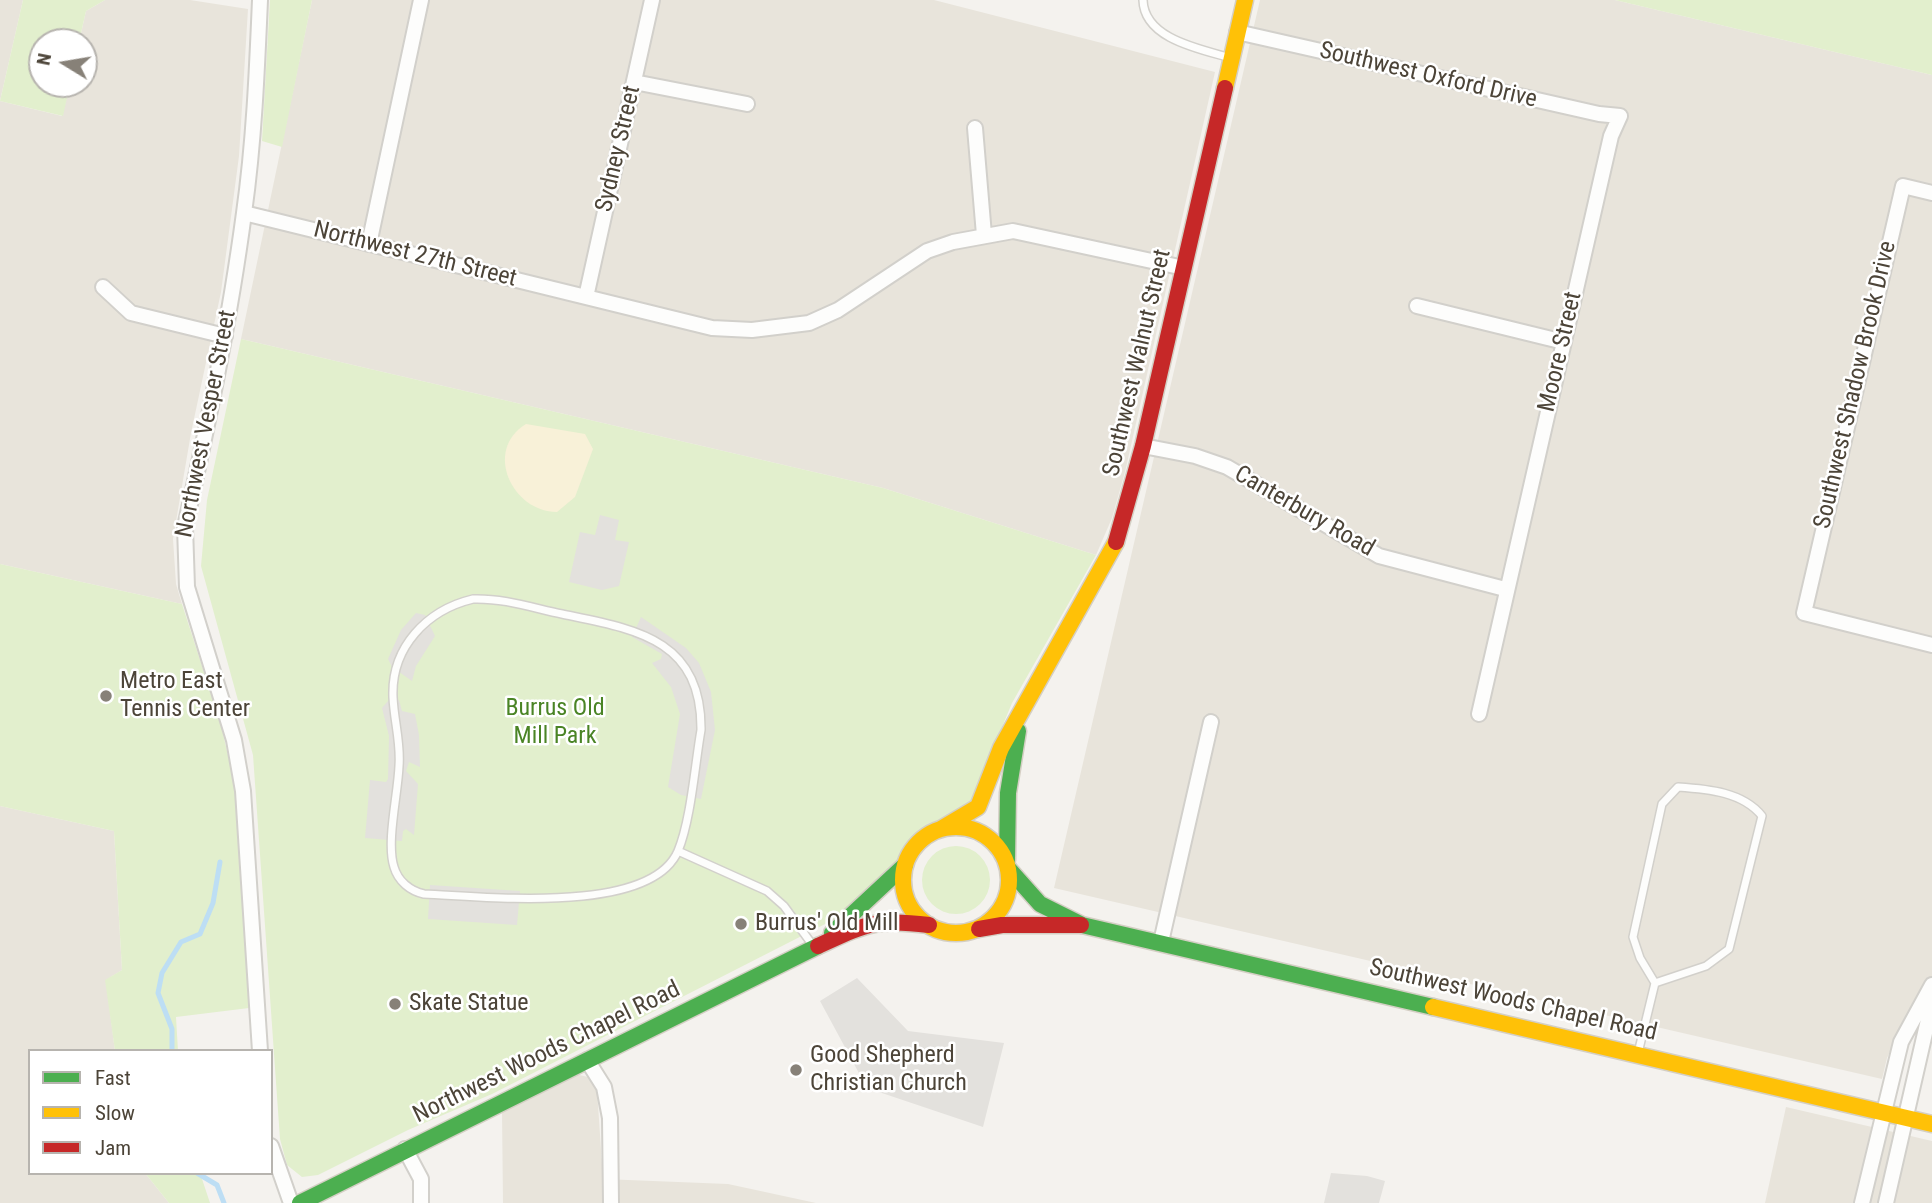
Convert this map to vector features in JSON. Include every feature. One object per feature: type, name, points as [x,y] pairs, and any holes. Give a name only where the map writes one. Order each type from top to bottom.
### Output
[{"type":"main road","name":"Southwest Walnut Street","points":[[941,829],[978,807],[1001,748],[1118,537],[1143,446],[1245,0]]},
{"type":"main road","name":"Southwest Walnut Street","points":[[1008,864],[1008,793],[1021,716]]},
{"type":"main road","points":[[958,826],[975,830],[990,839],[1008,864],[1009,886],[1004,903],[987,922],[963,933],[945,932],[929,925],[916,914],[907,899],[903,882],[905,864],[913,849],[925,836],[941,829],[958,826]]},
{"type":"main road","name":"Northwest Woods Chapel Road","points":[[815,948],[905,864]]},
{"type":"main road","name":"Southwest Woods Chapel Road","points":[[1008,864],[1040,904],[1082,925]]},
{"type":"main road","name":"Northwest Woods Chapel Road","points":[[300,1203],[863,925],[884,921],[929,925]]},
{"type":"main road","name":"Southwest Woods Chapel Road","points":[[963,933],[1002,925],[1082,925],[1932,1124]]},
{"type":"street","name":"Northwest Vesper Street","points":[[260,0],[256,96],[244,213],[225,336],[185,527],[183,559],[189,597],[234,740],[243,791],[260,1049]]},
{"type":"street","points":[[369,244],[422,0]]},
{"type":"street","name":"Sydney Street","points":[[586,297],[652,0]]},
{"type":"street","name":"Southwest Oxford Drive","points":[[1237,32],[1599,114],[1620,116]]},
{"type":"street","points":[[634,82],[747,104]]},
{"type":"street","name":"Moore Street","points":[[1479,714],[1611,136],[1620,116]]},
{"type":"street","points":[[975,128],[984,234]]},
{"type":"street","name":"Southwest Shadow Brook Drive","points":[[1932,193],[1903,186],[1804,614],[1932,645]]},
{"type":"street","name":"Northwest 27th Street","points":[[244,213],[712,328],[752,330],[809,323],[838,310],[927,251],[984,234],[1013,231],[1184,268]]},
{"type":"street","points":[[103,287],[131,313],[225,336]]},
{"type":"street","points":[[1418,306],[1564,342]]},
{"type":"street","name":"Canterbury Road","points":[[1143,446],[1195,456],[1227,467],[1359,547],[1380,556],[1506,589]]},
{"type":"street","points":[[1161,942],[1211,722]]},
{"type":"street","points":[[1862,1203],[1901,1042],[1929,991]]},
{"type":"street","points":[[1886,1203],[1928,1020],[1929,991]]},
{"type":"street","points":[[586,1060],[604,1087],[608,1108],[611,1203]]},
{"type":"street","points":[[405,1149],[421,1179],[421,1203]]},
{"type":"street","points":[[273,1151],[292,1203]]},
{"type":"lane","points":[[1143,0],[1144,14],[1155,26],[1174,38],[1231,58]]},
{"type":"lane","points":[[486,599],[617,625],[665,645],[686,668],[701,713],[701,730],[678,851],[665,870],[655,877],[577,898],[424,894],[408,888],[394,868],[392,855],[400,756],[393,698],[399,661],[418,628],[438,611],[453,604],[486,599]]},
{"type":"lane","points":[[1638,1054],[1655,983],[1640,958],[1633,937],[1662,804],[1678,787],[1710,790],[1752,803],[1762,816],[1729,948],[1706,966],[1655,983]]},
{"type":"lane","points":[[678,851],[767,891],[784,906],[815,948]]},
{"type":"shaded area","points":[[0,0],[23,0],[0,101]]},
{"type":"shaded area","points":[[105,0],[190,0],[248,9],[239,156],[221,292],[191,433],[173,539],[176,584],[182,604],[0,564],[0,101],[62,116],[66,98],[98,98],[98,28],[82,28],[86,11]]},
{"type":"shaded area","points":[[312,0],[934,0],[1215,72],[1125,472],[1112,518],[1096,555],[883,488],[241,339]]},
{"type":"shaded area","points":[[1260,0],[1615,0],[1932,75],[1932,1004],[1917,997],[1887,1058],[1882,1079],[1054,888]]},
{"type":"shaded area","points":[[600,515],[619,520],[615,540],[629,542],[619,586],[602,590],[569,582],[580,532],[595,535]]},
{"type":"shaded area","points":[[416,613],[425,615],[435,636],[416,666],[412,681],[392,667],[388,659],[401,630]]},
{"type":"shaded area","points":[[641,617],[686,648],[699,663],[711,692],[715,730],[701,799],[681,795],[668,787],[680,714],[671,687],[652,663],[661,659],[662,654],[632,637]]},
{"type":"shaded area","points":[[399,700],[402,711],[415,714],[419,735],[420,767],[409,762],[406,771],[418,784],[414,835],[406,829],[403,831],[402,841],[365,838],[370,780],[386,782],[388,779],[389,736],[382,708],[388,701]]},
{"type":"shaded area","points":[[0,806],[114,831],[122,970],[106,980],[115,1049],[28,1049],[28,1175],[147,1175],[169,1203],[0,1203]]},
{"type":"shaded area","points":[[430,885],[520,891],[517,925],[428,919]]},
{"type":"shaded area","points":[[857,978],[908,1031],[1004,1043],[983,1127],[867,1088],[820,1001]]},
{"type":"shaded area","points":[[575,1074],[588,1077],[597,1090],[603,1179],[728,1184],[816,1203],[503,1203],[502,1112]]},
{"type":"shaded area","points":[[1786,1107],[1932,1141],[1932,1203],[1765,1203]]},
{"type":"shaded area","points":[[1331,1173],[1367,1176],[1385,1181],[1379,1203],[1324,1203]]},
{"type":"green space","points":[[23,0],[105,0],[86,11],[82,28],[28,28],[28,98],[67,98],[63,116],[0,101]]},
{"type":"green space","points":[[270,0],[312,0],[282,147],[262,141]]},
{"type":"green space","points":[[1615,0],[1932,0],[1932,75]]},
{"type":"green space","name":"Burrus Old Mill Park","points":[[241,339],[883,488],[1096,555],[1012,703],[971,802],[912,841],[890,873],[833,920],[492,1094],[408,1130],[318,1175],[302,1177],[287,1165],[280,1139],[253,755],[201,566],[207,500]]},
{"type":"green space","name":"Metro East Tennis Center","points":[[0,564],[182,604],[221,725],[236,790],[249,1008],[176,1017],[178,1049],[115,1049],[105,980],[122,970],[114,831],[0,806]]},
{"type":"green space","points":[[956,846],[969,849],[980,856],[987,867],[990,880],[987,893],[980,904],[969,911],[956,914],[943,911],[932,904],[925,893],[922,880],[925,867],[932,856],[943,849]]},
{"type":"green space","points":[[147,1175],[201,1175],[210,1203],[169,1203]]},
{"type":"sand","points":[[526,424],[585,434],[593,449],[575,497],[557,512],[541,509],[527,502],[508,478],[506,449],[513,435]]},
{"type":"waterway","points":[[172,1049],[172,1029],[158,993],[162,973],[181,942],[200,934],[213,903],[220,862]]},
{"type":"waterway","points":[[200,1175],[217,1185],[224,1203]]},
{"type":"traffic: fast","points":[[1007,860],[1008,793],[1018,731]]},
{"type":"traffic: fast","points":[[832,933],[905,865]]},
{"type":"traffic: fast","points":[[1008,868],[1040,904],[1082,925],[1433,1007]]},
{"type":"traffic: fast","points":[[300,1203],[818,946]]},
{"type":"traffic: slow","points":[[1225,88],[1245,0]]},
{"type":"traffic: slow","points":[[941,829],[978,807],[1001,748],[1116,542]]},
{"type":"traffic: slow","points":[[956,827],[976,831],[993,843],[1005,860],[1009,880],[1005,900],[993,917],[976,929],[956,933],[936,929],[919,917],[907,900],[903,880],[907,860],[919,843],[936,831],[956,827]]},
{"type":"traffic: slow","points":[[1433,1007],[1932,1124]]},
{"type":"traffic: jam","points":[[1116,542],[1143,446],[1225,88]]},
{"type":"traffic: jam","points":[[818,946],[871,925],[896,922],[929,925]]},
{"type":"traffic: jam","points":[[979,929],[1002,925],[1081,925]]},
{"type":"place","name":"Metro East Tennis Center","points":[[106,696]]},
{"type":"place","name":"Burrus' Old Mill","points":[[741,924]]},
{"type":"place","name":"Skate Statue","points":[[395,1004]]},
{"type":"place","name":"Good Shepherd Christian Church","points":[[796,1070]]}]
